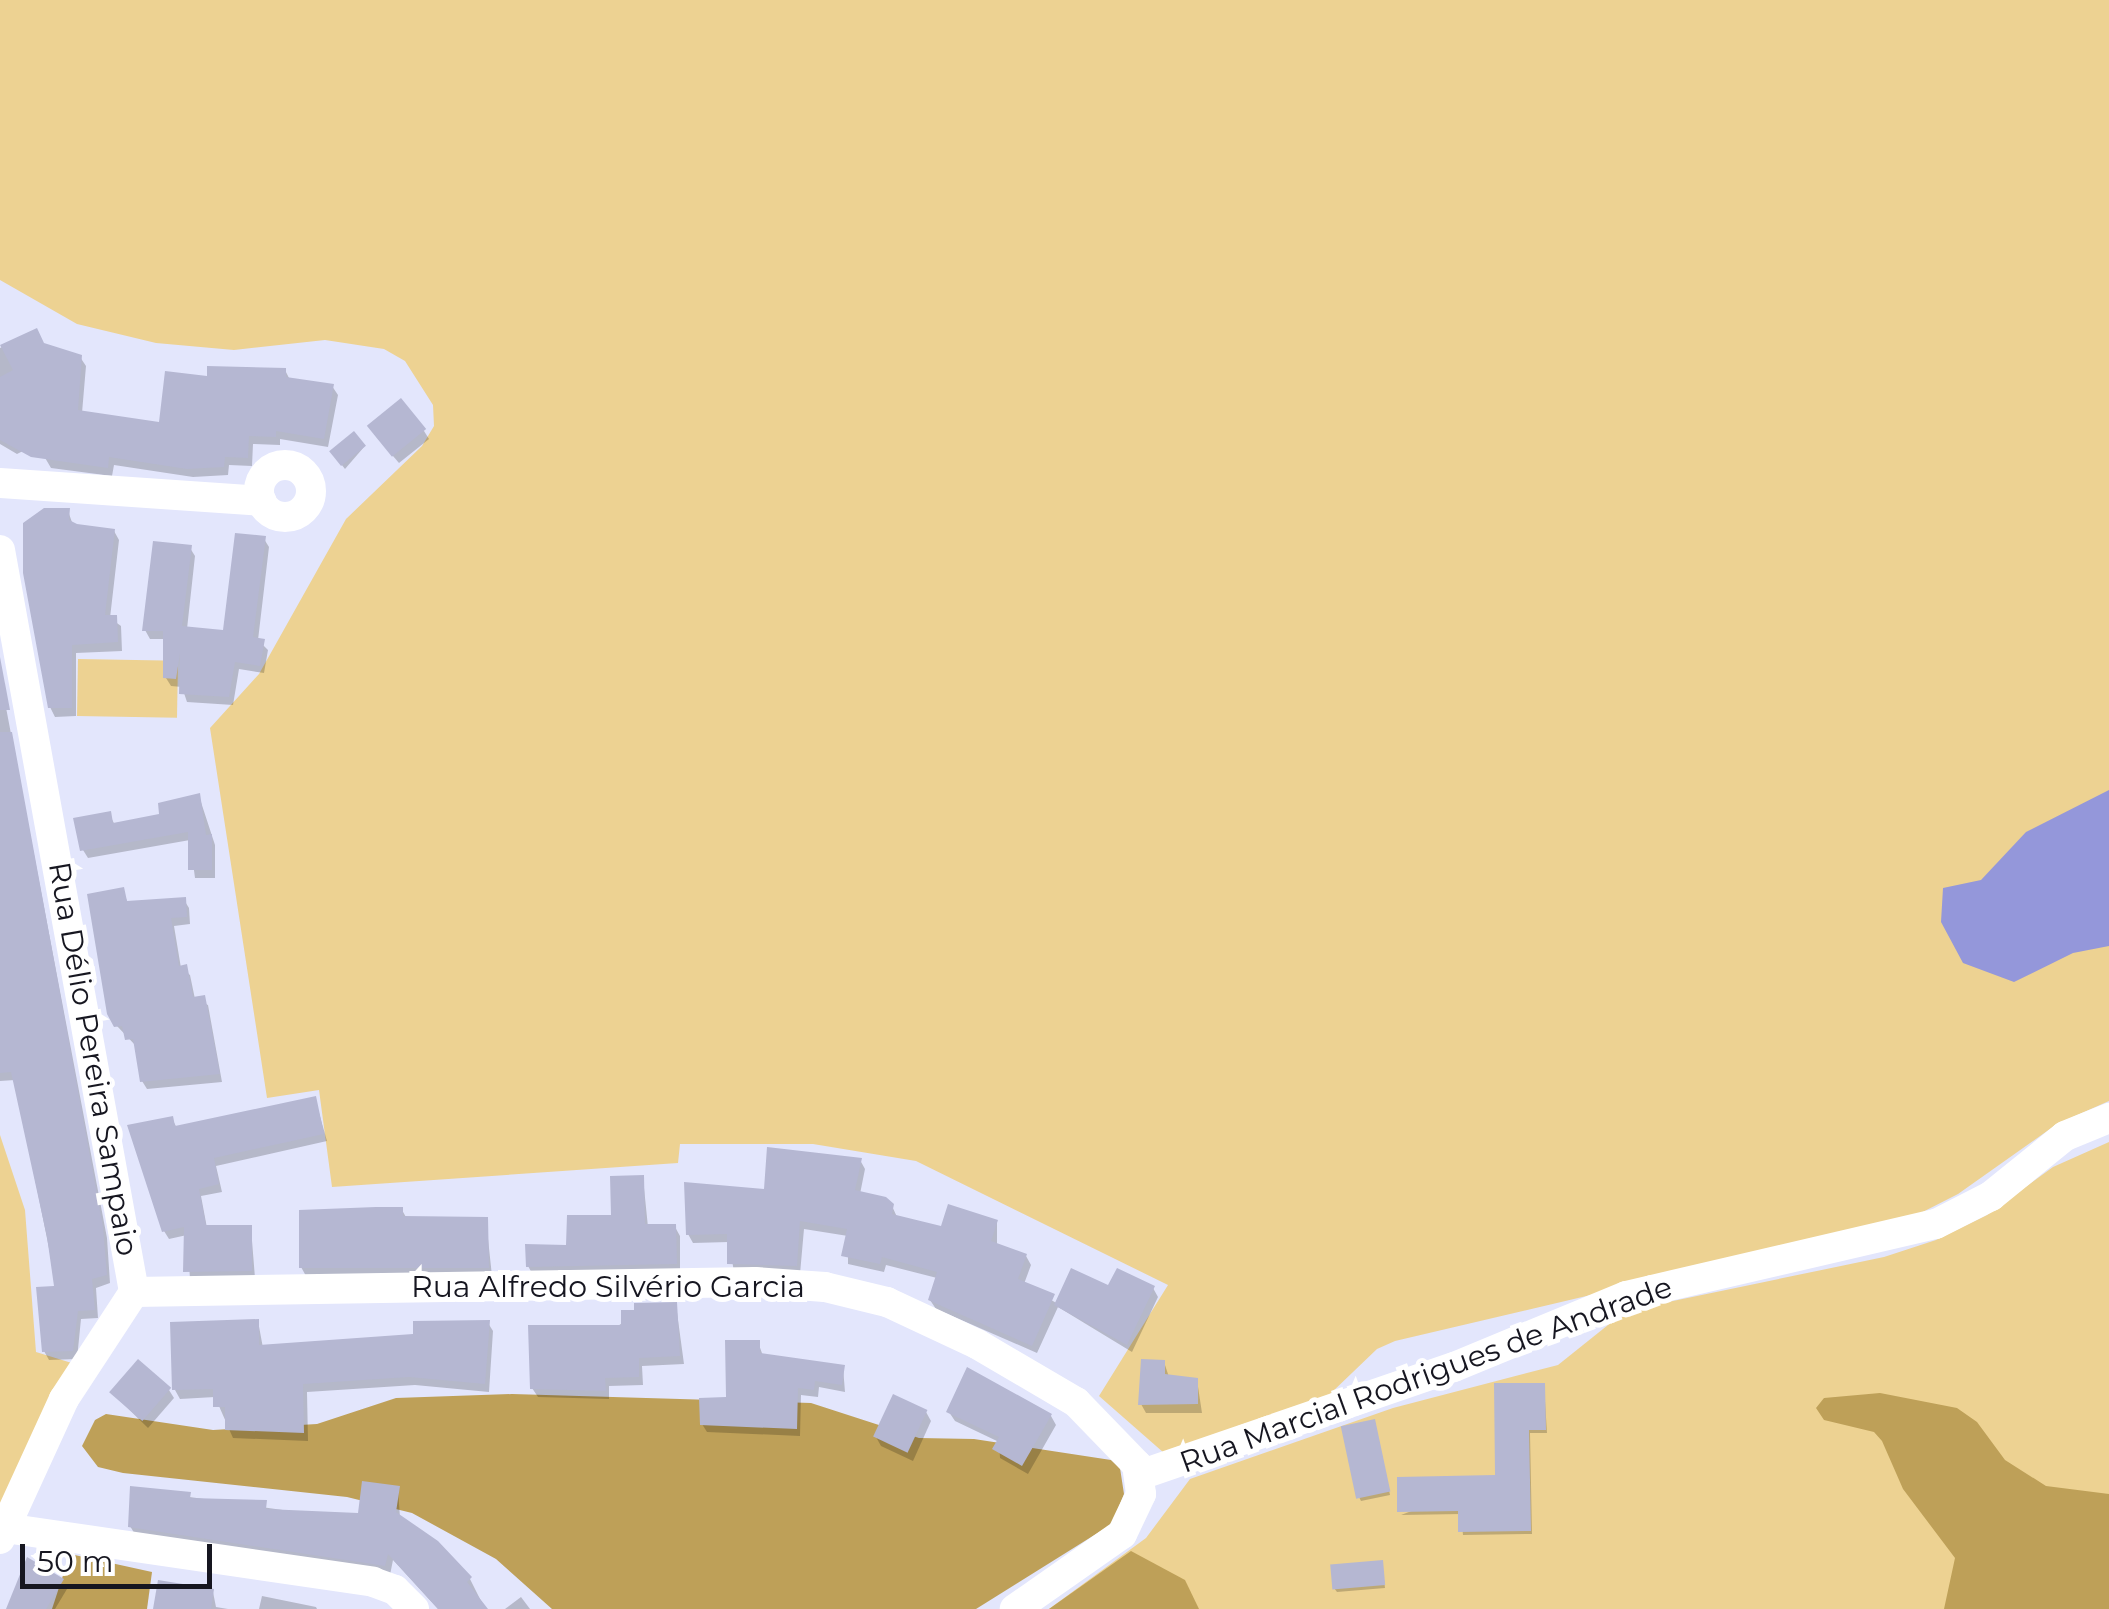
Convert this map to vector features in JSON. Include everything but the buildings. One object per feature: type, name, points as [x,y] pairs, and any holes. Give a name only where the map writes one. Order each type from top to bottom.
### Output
[{"type":"street","points":[[0,483],[261,501]]},
{"type":"street","name":"Rua Délio Pereira Sampaio","points":[[0,550],[134,1292],[64,1399],[3,1534]]},
{"type":"street","name":"Rua Marcial Rodrigues de Andrade","points":[[1015,1609],[1122,1534],[1139,1504],[1140,1475],[1454,1367],[1626,1296],[1936,1224],[1991,1196],[2056,1142],[2109,1118]]},
{"type":"street","name":"Rua Alfredo Silvério Garcia","points":[[134,1292],[755,1282],[839,1289],[961,1336],[1076,1402],[1120,1440],[1140,1475]]},
{"type":"street","points":[[3,1534],[357,1579],[396,1590],[414,1609]]},
{"type":"street","points":[[348,1609],[357,1579]]},
{"type":"shaded area","points":[[0,0],[2109,0],[2109,1101],[2057,1124],[1958,1194],[1905,1221],[1395,1341],[1377,1349],[1329,1395],[1172,1460],[1099,1396],[1168,1285],[916,1161],[813,1144],[680,1144],[678,1163],[332,1187],[319,1090],[267,1098],[210,728],[259,674],[346,519],[422,446],[434,426],[433,405],[405,361],[384,349],[325,340],[234,350],[156,343],[77,324],[0,280]]},
{"type":"shaded area","points":[[78,659],[178,661],[177,718],[77,716]]},
{"type":"shaded area","points":[[0,1135],[25,1210],[36,1352],[75,1364],[0,1512]]},
{"type":"shaded area","points":[[2109,1142],[2109,1609],[1049,1609],[1146,1538],[1190,1479],[1393,1408],[1558,1365],[1613,1321],[1644,1307],[1884,1257],[1936,1240],[1987,1215],[2053,1167]]},
{"type":"shaded area","points":[[1880,1393],[1957,1408],[1977,1422],[2005,1460],[2046,1486],[2109,1494],[2109,1609],[1944,1609],[1955,1558],[1903,1489],[1882,1441],[1874,1432],[1824,1420],[1816,1408],[1824,1398]]},
{"type":"shaded area","points":[[512,1394],[811,1403],[919,1438],[974,1439],[1111,1460],[1120,1468],[1124,1494],[1112,1524],[976,1609],[552,1609],[496,1559],[412,1513],[347,1497],[123,1473],[98,1467],[82,1446],[95,1420],[106,1414],[213,1430],[317,1424],[396,1398]]},
{"type":"shaded area","points":[[1131,1551],[1185,1580],[1199,1609],[1049,1609]]},
{"type":"shaded area","points":[[70,1554],[152,1572],[147,1609],[52,1609]]},
{"type":"water","points":[[2109,790],[2109,946],[2073,953],[2014,982],[1963,963],[1941,922],[1943,888],[1981,880],[2026,832]]}]
